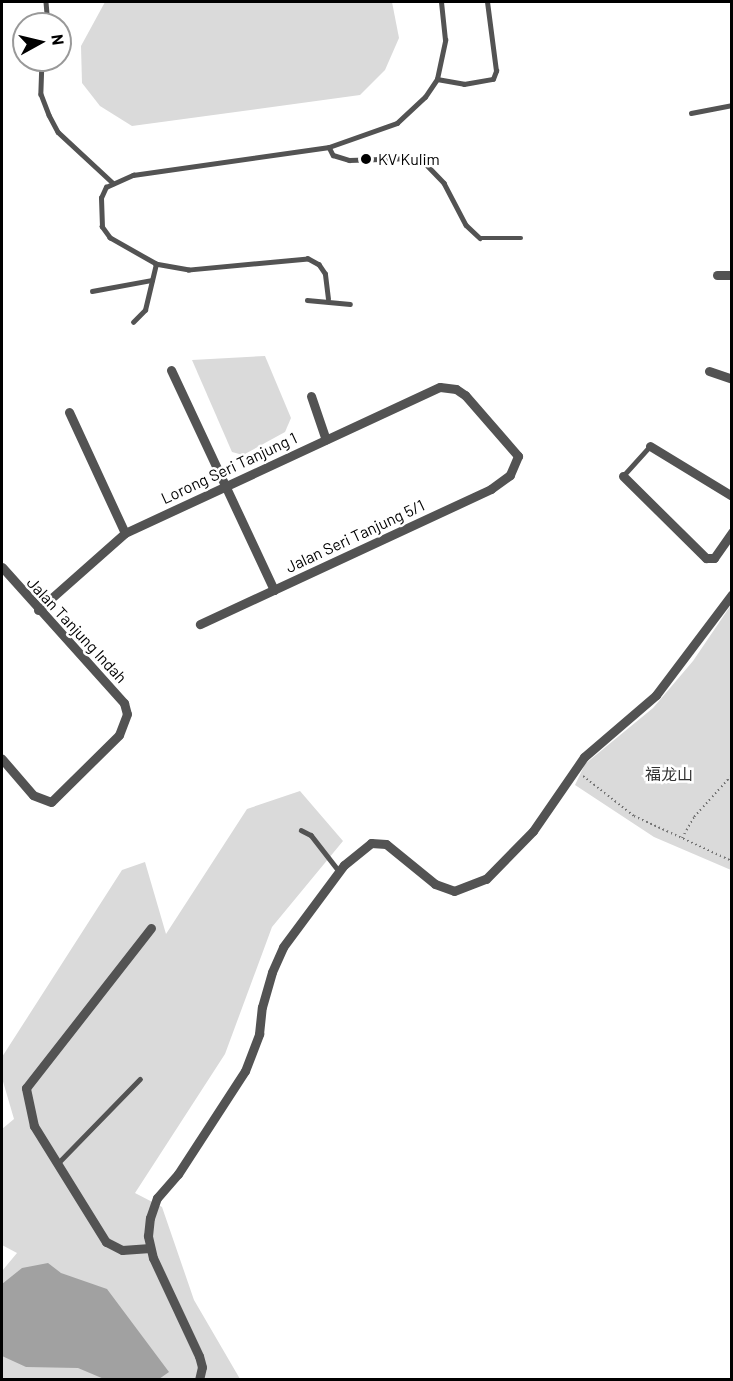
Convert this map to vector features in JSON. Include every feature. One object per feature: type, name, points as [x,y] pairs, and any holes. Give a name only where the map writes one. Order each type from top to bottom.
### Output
[{"type":"street","points":[[717,275],[732,275]]},
{"type":"street","points":[[171,370],[274,590]]},
{"type":"street","points":[[708,371],[732,379]]},
{"type":"street","name":"Lorong Seri Tanjung 1","points":[[38,610],[125,533],[440,387],[452,388],[465,395],[518,456],[517,466]]},
{"type":"street","points":[[311,396],[326,440]]},
{"type":"street","points":[[69,412],[125,533]]},
{"type":"street","points":[[650,446],[732,496]]},
{"type":"street","name":"Jalan Seri Tanjung 5/1","points":[[200,624],[491,489],[517,466]]},
{"type":"street","points":[[623,476],[706,558],[714,558],[732,532]]},
{"type":"street","name":"Jalan Tanjung Indah","points":[[2,567],[38,610],[124,703],[127,714],[119,735],[51,802],[33,795],[2,759]]},
{"type":"street","points":[[199,1380],[202,1367],[199,1356],[150,1248],[150,1218],[157,1198],[178,1174],[245,1071],[259,1034],[262,1006],[272,972],[283,947],[339,872],[357,851],[371,843],[386,844],[435,884],[454,891],[469,888],[503,865],[533,831],[575,768],[656,695],[732,594]]},
{"type":"street","points":[[150,1248],[122,1250],[106,1242],[34,1126],[26,1088],[151,928]]},
{"type":"lane","points":[[328,298],[325,274],[319,265],[308,259],[189,270],[156,264],[110,238],[102,227],[101,198],[113,183],[133,175],[329,147],[397,123],[425,97],[437,79],[445,40],[441,2]]},
{"type":"lane","points":[[437,79],[464,84],[493,79],[496,71],[487,2]]},
{"type":"lane","points":[[42,72],[41,94],[58,132],[113,183]]},
{"type":"lane","points":[[692,113],[732,105]]},
{"type":"lane","points":[[329,147],[333,155],[349,160],[412,158],[424,162],[444,183],[466,225],[480,238],[521,238]]},
{"type":"lane","points":[[133,322],[145,310],[156,264]]},
{"type":"lane","points":[[92,291],[152,280]]},
{"type":"lane","points":[[308,300],[328,298],[350,303]]},
{"type":"lane","points":[[623,476],[650,446]]},
{"type":"lane","points":[[301,830],[311,835],[339,872]]},
{"type":"lane","points":[[57,1164],[140,1079]]},
{"type":"path","points":[[575,768],[634,816],[732,861]]},
{"type":"path","points":[[682,838],[694,817],[732,775]]},
{"type":"green space","points":[[105,2],[392,2],[399,38],[385,70],[360,95],[132,126],[100,106],[82,83],[81,46]]},
{"type":"green space","points":[[265,356],[291,418],[285,432],[243,455],[232,452],[192,360]]},
{"type":"green space","name":"福龙山","points":[[731,605],[731,870],[654,837],[575,785],[585,764],[653,708],[693,661]]},
{"type":"green space","points":[[300,791],[343,841],[272,927],[225,1054],[135,1193],[162,1207],[194,1300],[240,1379],[2,1379],[2,1271],[17,1253],[2,1245],[2,1129],[14,1119],[2,1078],[2,1057],[122,870],[145,862],[166,934],[247,809]]},
{"type":"shaded area","points":[[48,1263],[61,1273],[107,1289],[169,1372],[159,1379],[104,1379],[78,1368],[26,1367],[2,1356],[2,1284],[22,1268]]},
{"type":"place","name":"KV Kulim","points":[[366,159]]}]
